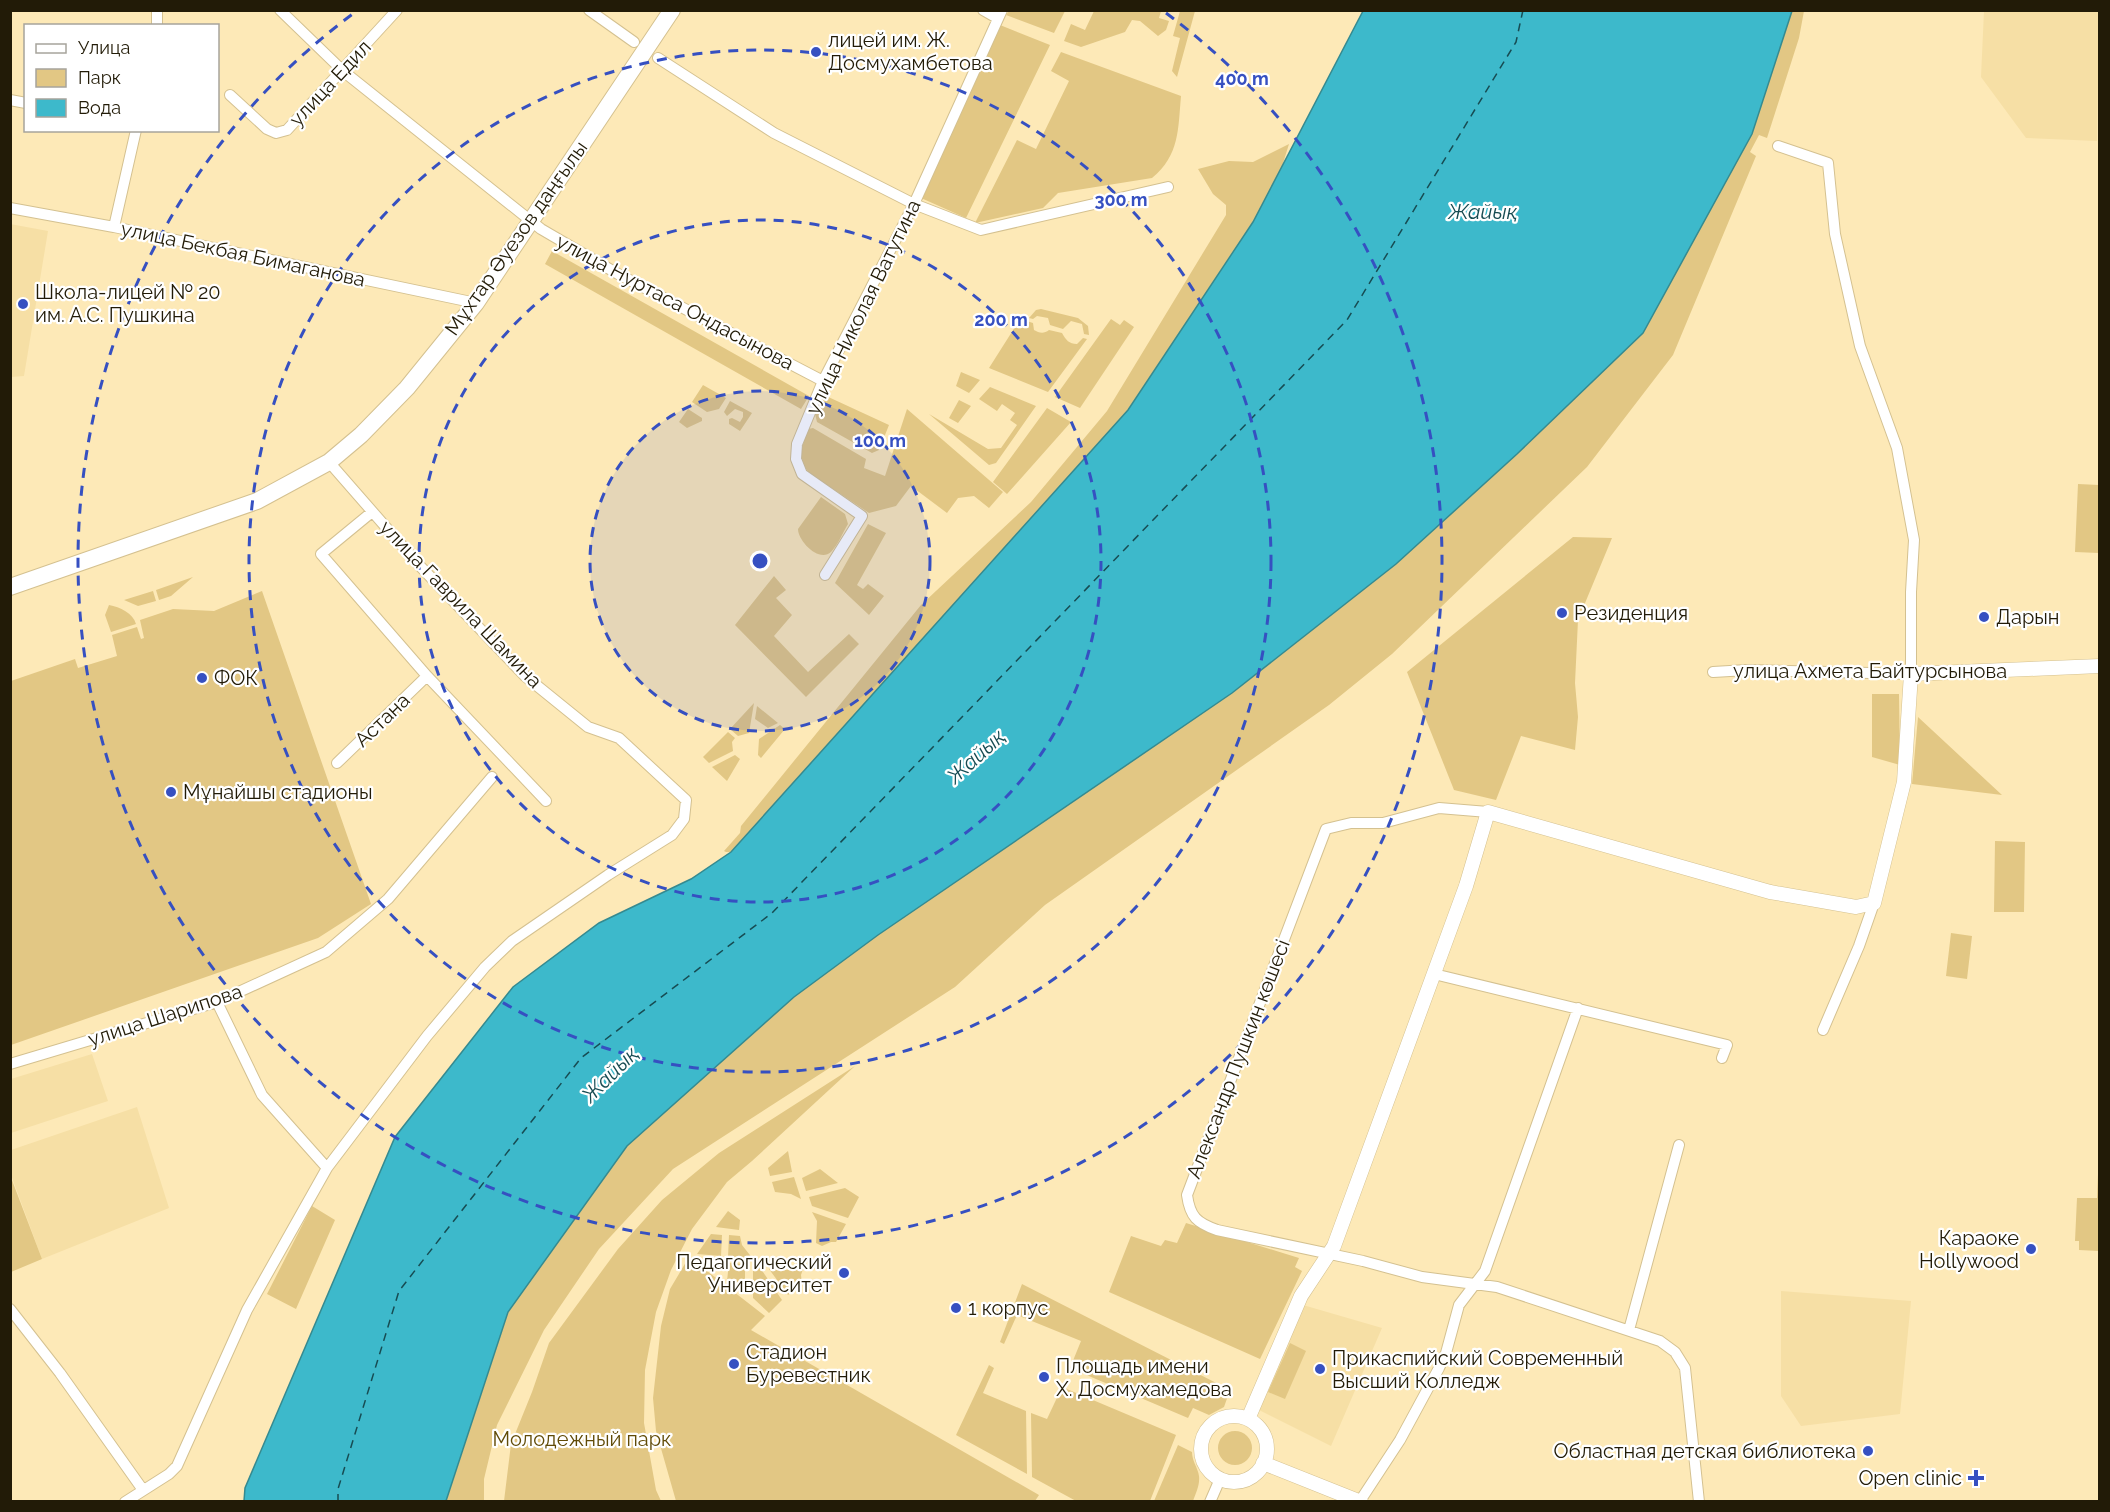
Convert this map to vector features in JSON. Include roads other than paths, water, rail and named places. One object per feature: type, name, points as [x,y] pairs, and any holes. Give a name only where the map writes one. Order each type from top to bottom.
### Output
[{"type":"main road","name":"Мұхтар Әуезов даңғылы","points":[[10,587],[258,501],[329,462],[361,435],[406,388],[476,303],[672,10]]},
{"type":"street","name":"улица Нуртаса Ондасынова","points":[[280,10],[342,70],[541,229],[618,274],[823,381]]},
{"type":"street","name":"улица Едил","points":[[230,95],[267,129],[276,133],[287,130],[397,10]]},
{"type":"street","points":[[589,10],[634,42]]},
{"type":"street","points":[[983,10],[1000,14]]},
{"type":"street","name":"улица Николая Ватутина","points":[[825,575],[862,516],[802,474],[796,459],[797,444],[823,381],[914,204],[1000,14]]},
{"type":"street","points":[[658,58],[774,133],[914,204],[981,230],[1168,187]]},
{"type":"street","points":[[114,227],[136,132]]},
{"type":"street","points":[[1778,146],[1828,163],[1835,234],[1858,334],[1897,448],[1914,540],[1911,592],[1911,674],[1904,782],[1874,903],[1859,946],[1823,1030]]},
{"type":"street","name":"улица Бекбая Бимаганова","points":[[10,208],[114,227],[476,303]]},
{"type":"street","name":"улица Гаврила Шамина","points":[[327,1168],[427,1036],[498,952],[608,875],[672,835],[684,819],[686,800],[619,738],[588,727],[525,676],[426,572],[329,462]]},
{"type":"street","points":[[372,512],[321,554],[427,676],[546,801]]},
{"type":"street","name":"улица Ахмета Байтурсынова","points":[[1713,672],[1748,670],[1911,674],[2100,666]]},
{"type":"street","name":"Астана","points":[[337,763],[427,676]]},
{"type":"street","name":"улица Шарипова","points":[[10,1064],[217,1002],[326,952],[388,899],[492,777]]},
{"type":"street","name":"Александр Пушкин көшесі","points":[[1328,1254],[1203,1225],[1192,1216],[1187,1195],[1326,829],[1351,823],[1383,823],[1439,808],[1488,812]]},
{"type":"street","points":[[1248,1419],[1300,1296],[1334,1246],[1466,886],[1488,812],[1770,892],[1856,907],[1874,903]]},
{"type":"street","points":[[1434,974],[1727,1045],[1722,1058]]},
{"type":"street","points":[[125,1502],[169,1474],[183,1456],[247,1310],[327,1168],[262,1095],[217,1002]]},
{"type":"street","points":[[1263,1463],[1361,1501],[1400,1440],[1429,1388],[1446,1353],[1459,1305],[1485,1271],[1578,1008]]},
{"type":"street","points":[[1629,1330],[1678,1145]]},
{"type":"street","points":[[1328,1254],[1422,1277],[1497,1287],[1660,1341],[1676,1352],[1685,1368],[1700,1502]]},
{"type":"street","points":[[10,1309],[60,1373],[143,1490]]},
{"type":"street","points":[[1233,1416],[1248,1419],[1261,1431],[1266,1441],[1263,1463],[1245,1480],[1233,1482],[1220,1479],[1204,1464],[1201,1442],[1205,1432],[1222,1418],[1233,1416]]},
{"type":"street","points":[[1210,1502],[1220,1479]]},
{"type":"water","name":"Жайық","points":[[1363,11],[1792,11],[1752,134],[1643,333],[1517,454],[1396,564],[1232,693],[878,935],[794,997],[627,1146],[508,1312],[446,1501],[244,1501],[245,1488],[395,1137],[513,987],[599,923],[691,879],[731,852],[1128,410],[1253,222]]},
{"type":"place","name":"лицей им. Ж. Досмухамбетова","points":[[816,52]]},
{"type":"place","name":"Школа-лицей № 20 им. А.С. Пушкина","points":[[23,304]]},
{"type":"place","name":"Резиденция","points":[[1562,613]]},
{"type":"place","name":"Дарын","points":[[1984,617]]},
{"type":"place","name":"ФОК","points":[[202,678]]},
{"type":"place","name":"Мұнайшы стадионы","points":[[171,792]]},
{"type":"place","name":"Караоке Hollywood","points":[[2031,1249]]},
{"type":"place","name":"Педагогический Университет","points":[[844,1273]]},
{"type":"place","name":"1 корпус","points":[[956,1308]]},
{"type":"place","name":"Стадион Буревестник","points":[[734,1364]]},
{"type":"place","name":"Прикаспийский Современный Высший Колледж","points":[[1320,1369]]},
{"type":"place","name":"Площадь имени Х. Досмухамедова","points":[[1044,1377]]},
{"type":"place","name":"Областная детская библиотека","points":[[1868,1451]]},
{"type":"place","name":"Open clinic","points":[[1976,1478]]},
{"type":"park label","name":"Молодежный парк","points":[[582,1439]]}]
